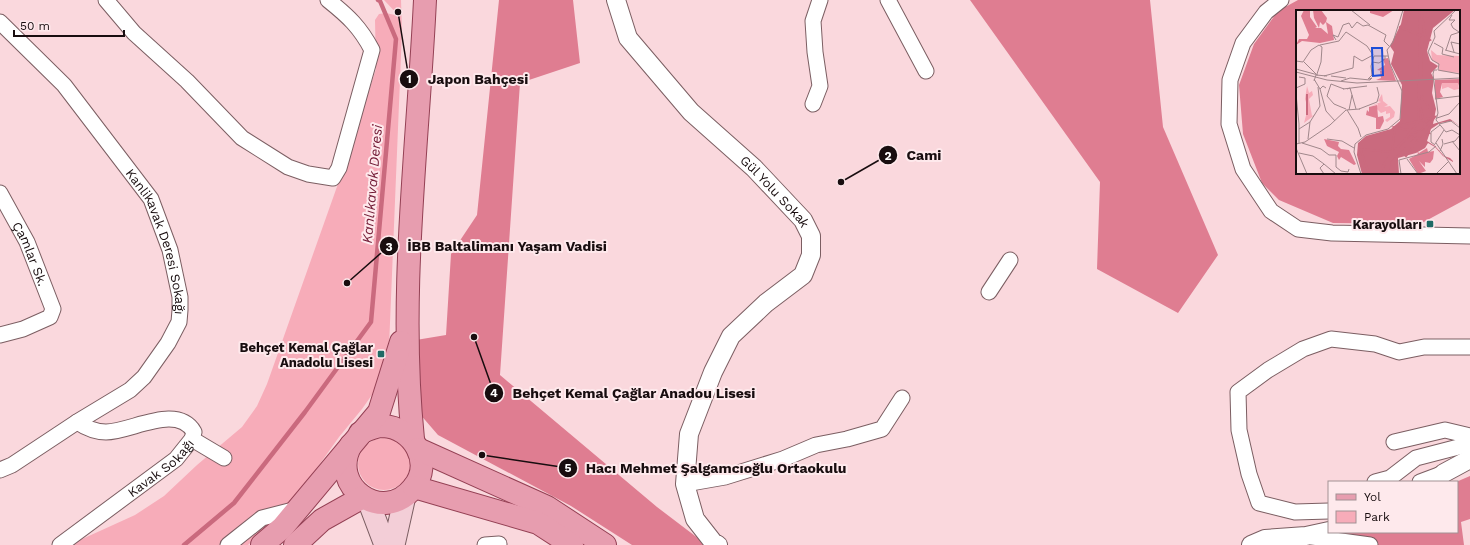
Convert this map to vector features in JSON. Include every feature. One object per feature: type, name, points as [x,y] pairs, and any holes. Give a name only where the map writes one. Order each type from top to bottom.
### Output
[{"type":"main road","points":[[394,545],[410,492],[420,475],[422,462],[416,444],[408,391],[406,324],[425,0]]},
{"type":"main road","points":[[262,545],[282,528],[379,412],[406,324]]},
{"type":"main road","points":[[384,545],[365,498],[351,485],[346,475],[345,463],[347,452],[356,438],[370,428],[382,426],[398,430],[416,444],[547,507],[605,545]]},
{"type":"main road","points":[[295,545],[322,520],[365,498],[381,503],[393,502],[410,492],[538,523],[572,545]]},
{"type":"street","points":[[106,0],[134,33],[187,81],[242,138],[288,166],[308,174],[333,178],[339,168],[372,50],[363,32],[348,16],[328,0]]},
{"type":"street","name":"Gül Yolu Sokak","points":[[616,0],[628,38],[691,112],[754,168],[803,220],[811,236],[811,255],[802,275],[766,303],[731,336],[713,372],[689,434],[685,484],[694,519],[713,542],[718,545]]},
{"type":"street","points":[[813,104],[820,86],[815,52],[813,21],[820,0]]},
{"type":"street","points":[[888,0],[926,71]]},
{"type":"street","points":[[1281,0],[1266,12],[1243,42],[1230,80],[1229,124],[1244,169],[1271,211],[1298,229],[1332,233],[1470,236]]},
{"type":"street","name":"Kanlikavak Deresi Sokağı","points":[[0,22],[64,84],[151,199],[170,250],[180,297],[179,322],[159,357],[130,390],[77,422],[12,465],[0,470]]},
{"type":"street","name":"Çamlar Sk.","points":[[0,193],[27,242],[53,309],[50,317],[23,329],[0,335]]},
{"type":"street","points":[[989,292],[1010,260]]},
{"type":"street","points":[[1328,511],[1295,512],[1259,503],[1249,474],[1239,430],[1238,392],[1268,370],[1302,349],[1331,339],[1375,344],[1399,352],[1424,347],[1470,347]]},
{"type":"street","points":[[685,484],[725,477],[783,459],[816,445],[847,439],[882,429],[902,398]]},
{"type":"street","name":"Kavak Sokağı","points":[[60,545],[176,459],[192,439],[194,432],[191,427],[174,419],[156,420],[124,429],[105,432],[84,426],[77,422]]},
{"type":"street","points":[[1394,442],[1444,430],[1470,436]]},
{"type":"street","points":[[192,439],[224,458]]},
{"type":"street","points":[[1380,481],[1390,478],[1416,458],[1470,444]]},
{"type":"street","points":[[1425,481],[1440,478],[1470,459]]},
{"type":"street","points":[[228,545],[262,518],[297,509]]},
{"type":"street","points":[[1251,545],[1265,539],[1306,536],[1328,531]]},
{"type":"street","points":[[1306,536],[1370,545]]},
{"type":"green space","points":[[384,0],[401,0],[402,31],[389,347],[376,389],[339,437],[292,503],[248,545],[69,545],[135,515],[164,496],[197,465],[242,427],[257,406],[267,384],[339,181],[376,69],[375,20],[379,14],[386,13],[399,16]]},
{"type":"green space","points":[[384,438],[394,440],[402,446],[408,454],[410,464],[408,474],[402,482],[394,488],[384,490],[374,488],[366,482],[360,474],[358,464],[360,454],[366,446],[374,440]]},
{"type":"shaded area","points":[[499,0],[573,0],[580,63],[520,83],[500,375],[657,507],[707,545],[632,545],[571,506],[438,435],[419,413],[416,340],[446,335],[451,254],[477,215]]},
{"type":"shaded area","points":[[970,0],[1150,0],[1163,127],[1218,255],[1178,313],[1097,269],[1100,182]]},
{"type":"shaded area","points":[[1298,0],[1470,0],[1470,197],[1420,224],[1333,223],[1279,200],[1262,183],[1243,134],[1239,85],[1254,44],[1278,11]]},
{"type":"shaded area","points":[[1470,476],[1470,519],[1461,522],[1464,545],[1313,545],[1341,533],[1458,533],[1458,481]]},
{"type":"waterway","name":"Kanlıkavak Deresi","points":[[184,545],[234,503],[305,412],[371,322],[396,39],[380,1],[378,0]]},
{"type":"place","name":"Japon Bahçesi","points":[[398,12]]},
{"type":"place","name":"Cami","points":[[841,182]]},
{"type":"place","name":"Karayolları","points":[[1430,224]]},
{"type":"place","name":"İBB Baltalimanı Yaşam Vadisi","points":[[347,283]]},
{"type":"place","name":"Behçet Kemal Çağlar Anadou Lisesi","points":[[474,337]]},
{"type":"place","name":"Behçet Kemal Çağlar Anadolu Lisesi","points":[[381,354]]},
{"type":"place","name":"Hacı Mehmet Şalgamcıoğlu Ortaokulu","points":[[482,455]]}]
